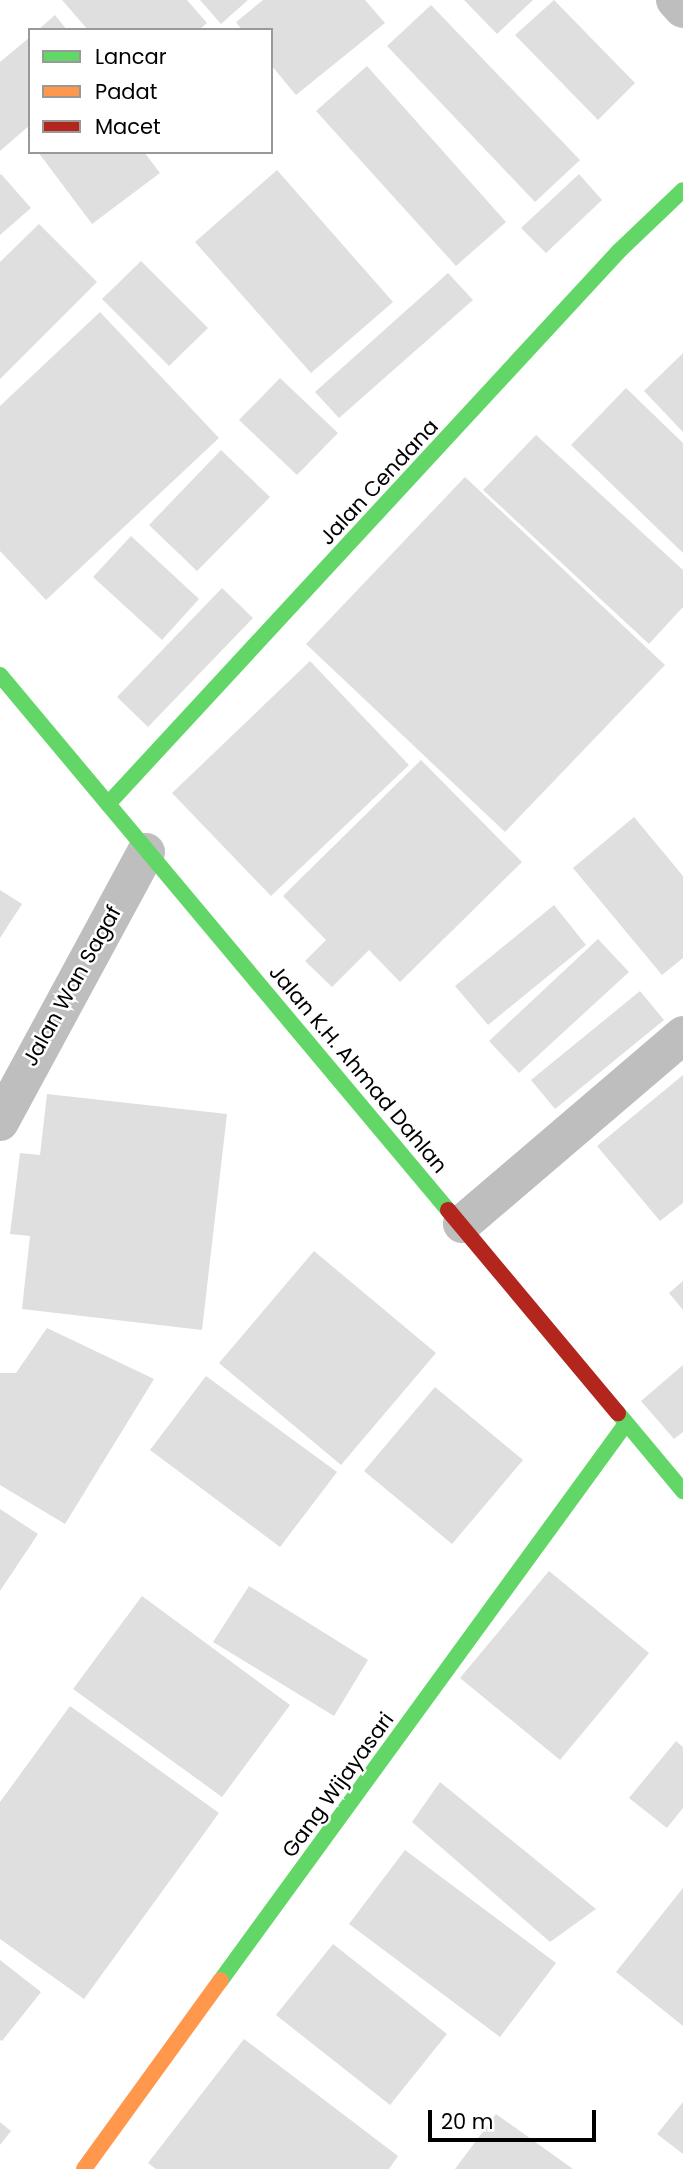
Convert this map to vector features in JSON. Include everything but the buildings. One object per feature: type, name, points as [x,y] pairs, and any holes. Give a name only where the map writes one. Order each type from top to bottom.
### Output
[{"type":"street","points":[[675,0],[683,9]]},
{"type":"street","name":"Jalan Cendana","points":[[108,804],[619,251],[683,190]]},
{"type":"street","name":"Jalan K.H. Ahmad Dahlan","points":[[0,675],[146,852],[462,1224],[625,1425],[683,1491]]},
{"type":"street","name":"Jalan Wan Sagaf","points":[[0,1122],[146,852]]},
{"type":"street","points":[[462,1224],[683,1035]]},
{"type":"street","name":"Gang Wijayasari","points":[[84,2169],[625,1425]]},
{"type":"traffic: fast","points":[[108,804],[619,251],[683,190]]},
{"type":"traffic: fast","points":[[0,675],[448,1210]]},
{"type":"traffic: fast","points":[[618,1413],[683,1491]]},
{"type":"traffic: fast","points":[[221,1980],[625,1425]]},
{"type":"traffic: slow","points":[[84,2169],[221,1980]]},
{"type":"traffic: jam","points":[[448,1210],[618,1413]]}]
